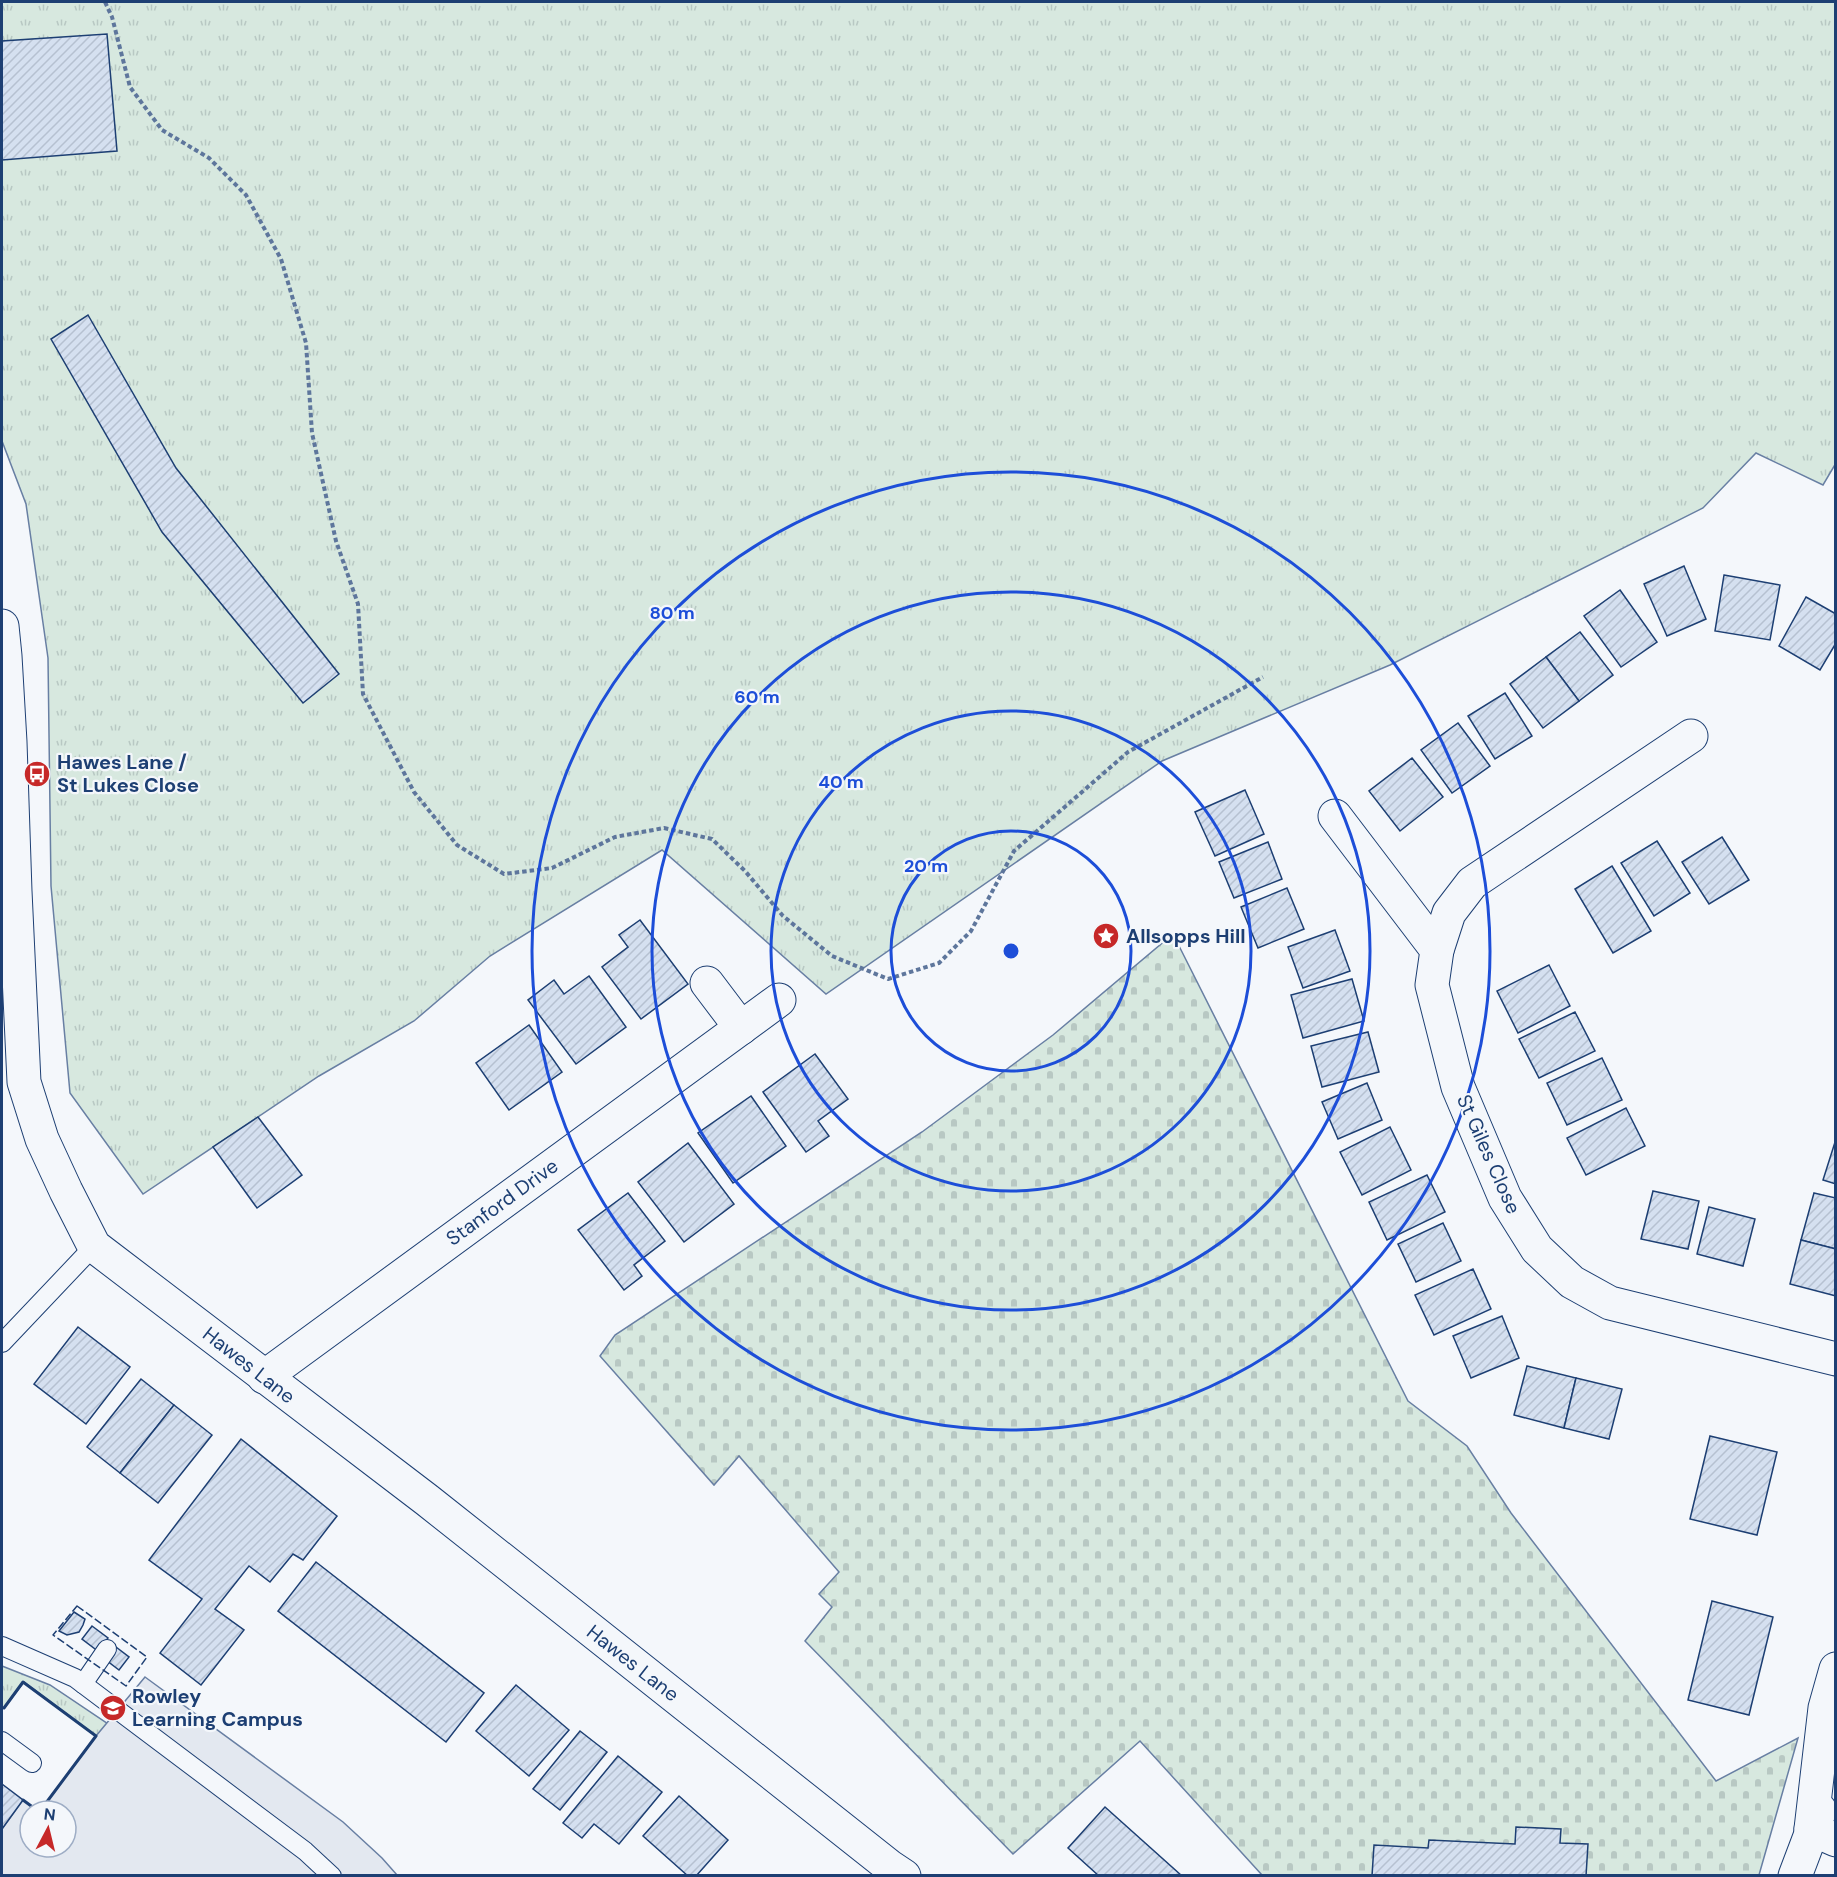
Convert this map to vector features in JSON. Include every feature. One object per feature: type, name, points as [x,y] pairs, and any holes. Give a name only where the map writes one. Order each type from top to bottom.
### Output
[{"type":"street","name":"Hawes Lane","points":[[2,626],[10,742],[8,891],[24,1082],[42,1139],[94,1246],[427,1500],[889,1866],[904,1875]]},
{"type":"street","name":"St Giles Close","points":[[1691,736],[1472,883],[1449,913],[1437,950],[1432,985],[1458,1086],[1505,1198],[1537,1249],[1572,1282],[1610,1303],[1836,1359]]},
{"type":"street","points":[[1335,816],[1437,950]]},
{"type":"street","points":[[707,983],[741,1028]]},
{"type":"street","name":"Stanford Drive","points":[[264,1377],[779,1000]]},
{"type":"street","points":[[1823,1834],[1825,1708],[1836,1669]]},
{"type":"street","points":[[1795,1875],[1823,1834],[1836,1775]]},
{"type":"lane","points":[[2,1343],[94,1246]]},
{"type":"lane","points":[[2,1646],[28,1659],[52,1666],[83,1684],[305,1851],[332,1875]]},
{"type":"lane","points":[[83,1684],[107,1649]]},
{"type":"lane","points":[[2,1741],[33,1764]]},
{"type":"path","points":[[105,2],[112,17],[130,87],[162,130],[209,158],[246,195],[281,259],[306,343],[312,433],[334,530],[358,604],[363,694],[414,792],[457,845],[504,874],[552,868],[615,837],[664,828],[712,839],[745,871],[783,916],[832,956],[888,979],[939,963],[971,931],[1014,851],[1128,752],[1263,677]]},
{"type":"green space","points":[[2,2],[1835,2],[1836,463],[1823,485],[1756,453],[1703,508],[1390,665],[1162,761],[826,994],[662,850],[490,956],[414,1021],[319,1076],[143,1194],[70,1093],[51,886],[48,658],[26,504],[2,441]]},
{"type":"green space","points":[[1173,934],[1408,1401],[1467,1446],[1511,1513],[1716,1781],[1798,1738],[1759,1875],[1262,1875],[1140,1741],[1013,1854],[805,1641],[832,1607],[819,1594],[839,1572],[739,1456],[714,1485],[600,1356],[615,1335],[922,1132],[1053,1035]]},
{"type":"green space","points":[[2,1666],[50,1685],[111,1726],[71,1771],[96,1736],[24,1682],[4,1708],[2,1707]]},
{"type":"shaded area","points":[[145,1677],[343,1822],[397,1875],[2,1875],[2,1829],[18,1807],[18,1859],[78,1859],[78,1799],[49,1799],[96,1736]]},
{"type":"building","points":[[107,34],[117,151],[2,160],[2,41]]},
{"type":"building","points":[[88,315],[176,468],[339,674],[303,703],[162,532],[51,339]]},
{"type":"building","points":[[1684,566],[1706,619],[1667,636],[1644,584]]},
{"type":"building","points":[[1724,575],[1780,585],[1770,640],[1715,631]]},
{"type":"building","points":[[1620,590],[1657,642],[1621,667],[1584,616]]},
{"type":"building","points":[[1806,597],[1836,614],[1836,643],[1820,670],[1779,646]]},
{"type":"building","points":[[1580,632],[1613,675],[1579,701],[1546,657]]},
{"type":"building","points":[[1546,657],[1579,701],[1543,728],[1510,684]]},
{"type":"building","points":[[1505,693],[1532,736],[1495,759],[1468,716]]},
{"type":"building","points":[[1458,723],[1490,766],[1452,793],[1421,750]]},
{"type":"building","points":[[1412,758],[1443,797],[1400,831],[1369,791]]},
{"type":"building","points":[[1245,790],[1264,834],[1215,856],[1195,812]]},
{"type":"building","points":[[1722,837],[1749,880],[1709,904],[1682,862]]},
{"type":"building","points":[[1657,841],[1690,893],[1654,916],[1621,863]]},
{"type":"building","points":[[1268,842],[1282,879],[1234,898],[1219,862]]},
{"type":"building","points":[[1612,866],[1651,931],[1613,953],[1575,889]]},
{"type":"building","points":[[1287,888],[1304,929],[1258,948],[1241,907]]},
{"type":"building","points":[[640,920],[688,984],[641,1019],[602,967],[628,947],[619,935]]},
{"type":"building","points":[[1335,930],[1350,971],[1303,988],[1288,947]]},
{"type":"building","points":[[1549,965],[1570,1006],[1518,1033],[1497,991]]},
{"type":"building","points":[[589,976],[626,1027],[576,1064],[528,1000],[554,980],[564,994]]},
{"type":"building","points":[[1352,979],[1364,1021],[1303,1038],[1291,995]]},
{"type":"building","points":[[1575,1012],[1595,1051],[1539,1078],[1519,1039]]},
{"type":"building","points":[[529,1025],[562,1072],[509,1110],[476,1063]]},
{"type":"building","points":[[1368,1032],[1379,1072],[1322,1087],[1311,1046]]},
{"type":"building","points":[[815,1054],[848,1099],[818,1121],[829,1136],[806,1152],[763,1092]]},
{"type":"building","points":[[1602,1058],[1622,1100],[1567,1125],[1547,1083]]},
{"type":"building","points":[[1367,1083],[1382,1120],[1338,1139],[1322,1102]]},
{"type":"building","points":[[751,1096],[786,1146],[733,1183],[698,1133]]},
{"type":"building","points":[[1626,1108],[1645,1146],[1586,1175],[1567,1138]]},
{"type":"building","points":[[258,1117],[302,1175],[257,1208],[213,1147]]},
{"type":"building","points":[[1390,1127],[1411,1170],[1362,1195],[1340,1152]]},
{"type":"building","points":[[1836,1139],[1836,1184],[1823,1180]]},
{"type":"building","points":[[688,1143],[734,1204],[684,1242],[638,1182]]},
{"type":"building","points":[[1427,1175],[1445,1212],[1387,1240],[1369,1202]]},
{"type":"building","points":[[1653,1191],[1699,1201],[1688,1249],[1641,1239]]},
{"type":"building","points":[[628,1193],[665,1241],[634,1265],[642,1276],[624,1290],[578,1230]]},
{"type":"building","points":[[1814,1193],[1836,1198],[1836,1249],[1801,1240]]},
{"type":"building","points":[[1709,1207],[1755,1219],[1743,1266],[1697,1254]]},
{"type":"building","points":[[1443,1223],[1461,1261],[1416,1282],[1398,1244]]},
{"type":"building","points":[[1801,1240],[1836,1249],[1836,1296],[1790,1284]]},
{"type":"building","points":[[1473,1269],[1491,1309],[1434,1335],[1415,1295]]},
{"type":"building","points":[[1502,1316],[1519,1358],[1471,1378],[1453,1336]]},
{"type":"building","points":[[78,1327],[130,1367],[86,1424],[34,1384]]},
{"type":"building","points":[[1527,1366],[1576,1378],[1564,1428],[1514,1415]]},
{"type":"building","points":[[1576,1378],[1622,1389],[1609,1439],[1564,1428]]},
{"type":"building","points":[[141,1379],[174,1405],[120,1473],[87,1447]]},
{"type":"building","points":[[174,1405],[212,1435],[158,1503],[120,1473]]},
{"type":"building","points":[[1710,1436],[1777,1452],[1757,1535],[1690,1519]]},
{"type":"building","points":[[241,1439],[337,1516],[303,1560],[293,1554],[270,1582],[249,1566],[215,1609],[244,1630],[201,1685],[160,1653],[202,1599],[149,1560]]},
{"type":"building","points":[[316,1562],[484,1693],[446,1742],[278,1611]]},
{"type":"building","points":[[1712,1601],[1773,1617],[1749,1715],[1688,1700]]},
{"type":"building","points":[[74,1612],[85,1619],[79,1632],[67,1635],[59,1631]]},
{"type":"building","points":[[92,1626],[108,1638],[99,1652],[82,1639]]},
{"type":"building","points":[[116,1647],[129,1657],[119,1670],[106,1660]]},
{"type":"building","points":[[516,1685],[569,1730],[529,1776],[476,1731]]},
{"type":"building","points":[[580,1731],[607,1752],[560,1810],[533,1789]]},
{"type":"building","points":[[618,1756],[662,1792],[619,1844],[594,1824],[582,1838],[563,1823]]},
{"type":"building","points":[[2,1784],[22,1799],[18,1799],[18,1807],[2,1829]]},
{"type":"building","points":[[679,1796],[728,1840],[696,1876],[688,1876],[643,1836]]},
{"type":"building","points":[[1105,1807],[1182,1876],[1099,1876],[1068,1848]]},
{"type":"building","points":[[1516,1827],[1561,1829],[1560,1843],[1588,1844],[1586,1876],[1372,1876],[1374,1845],[1428,1848],[1429,1840],[1515,1844]]},
{"type":"fence","points":[[77,1606],[147,1657],[126,1686],[53,1635],[77,1606]]},
{"type":"wall","points":[[4,1708],[23,1682],[96,1736],[49,1799]]},
{"type":"place","name":"Hawes Lane / St Lukes Close","points":[[37,774]]},
{"type":"place","name":"Allsopps Hill","points":[[1106,936]]},
{"type":"place","name":"Rowley Learning Campus","points":[[113,1708]]}]
